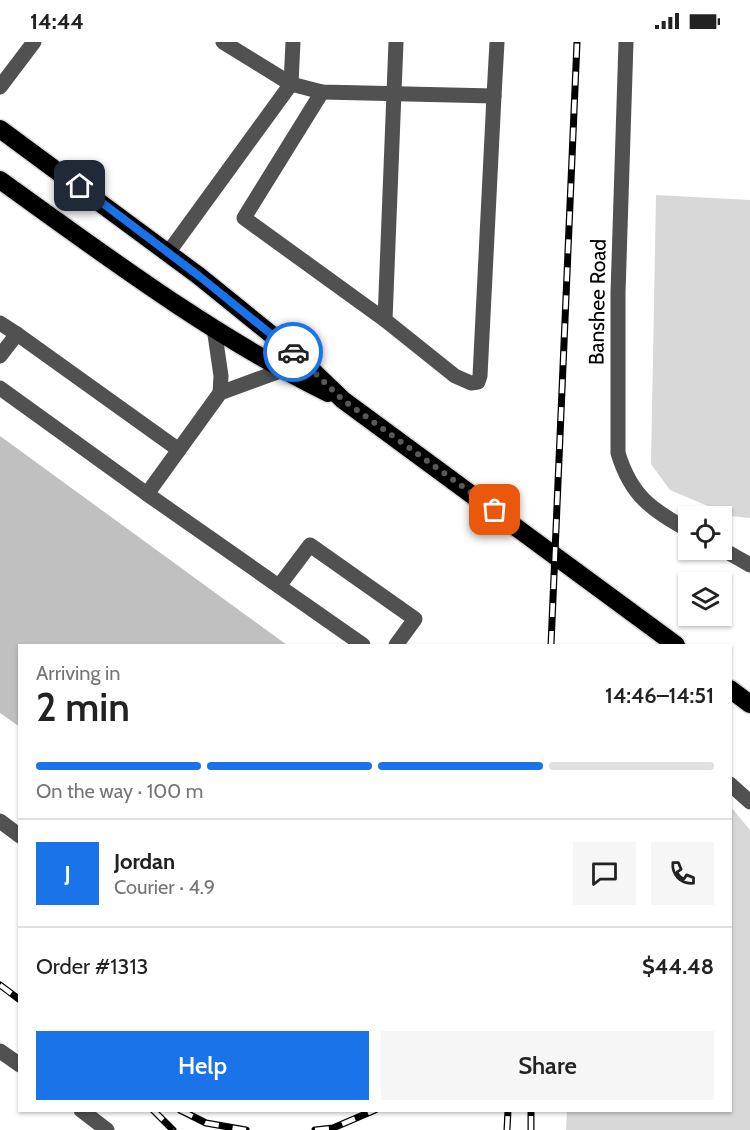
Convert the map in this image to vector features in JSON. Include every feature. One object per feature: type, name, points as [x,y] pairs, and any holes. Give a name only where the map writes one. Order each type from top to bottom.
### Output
[{"type":"highway","points":[[0,129],[168,253],[293,352],[343,400],[675,644]]},
{"type":"highway","points":[[0,180],[214,328],[283,370],[343,400]]},
{"type":"highway","points":[[0,195],[26,199]]},
{"type":"highway","points":[[732,691],[749,704]]},
{"type":"street","points":[[0,87],[34,42]]},
{"type":"street","points":[[223,42],[291,84],[322,92],[494,96]]},
{"type":"street","points":[[168,253],[291,84],[293,42]]},
{"type":"street","points":[[385,320],[396,42]]},
{"type":"street","points":[[322,92],[244,218],[385,320],[455,376],[471,383],[478,382],[497,42]]},
{"type":"street","name":"Banshee Road","points":[[626,42],[618,293],[618,453],[624,471],[642,500],[678,523]]},
{"type":"street","points":[[0,323],[179,450]]},
{"type":"street","points":[[214,328],[220,393]]},
{"type":"street","points":[[0,356],[16,334]]},
{"type":"street","points":[[147,494],[220,393],[283,370]]},
{"type":"street","points":[[0,388],[362,644]]},
{"type":"street","points":[[279,586],[310,545],[415,619],[397,644]]},
{"type":"street","points":[[732,555],[750,565]]},
{"type":"street","points":[[732,786],[750,802]]},
{"type":"street","points":[[0,821],[18,834]]},
{"type":"street","points":[[0,1051],[18,1064]]},
{"type":"street","points":[[84,1112],[107,1130]]},
{"type":"shaded area","points":[[656,195],[750,200],[750,518],[732,516],[732,506],[708,506],[670,490],[651,464]]},
{"type":"shaded area","points":[[732,808],[750,830],[750,1130],[566,1130],[567,1112],[732,1112]]},
{"type":"building","points":[[0,436],[286,644],[18,644],[18,726],[0,713]]},
{"type":"railway","points":[[551,644],[577,42]]},
{"type":"railway","points":[[0,985],[18,998]]},
{"type":"railway","points":[[155,1112],[173,1130]]},
{"type":"railway","points":[[184,1112],[206,1123],[246,1130]]},
{"type":"railway","points":[[315,1130],[333,1128],[370,1112]]},
{"type":"railway","points":[[507,1130],[508,1112]]},
{"type":"railway","points":[[531,1112],[531,1130]]},
{"type":"way so far","points":[[293,352],[343,400],[495,510]]},
{"type":"route","points":[[80,186],[199,276],[293,352]]}]
